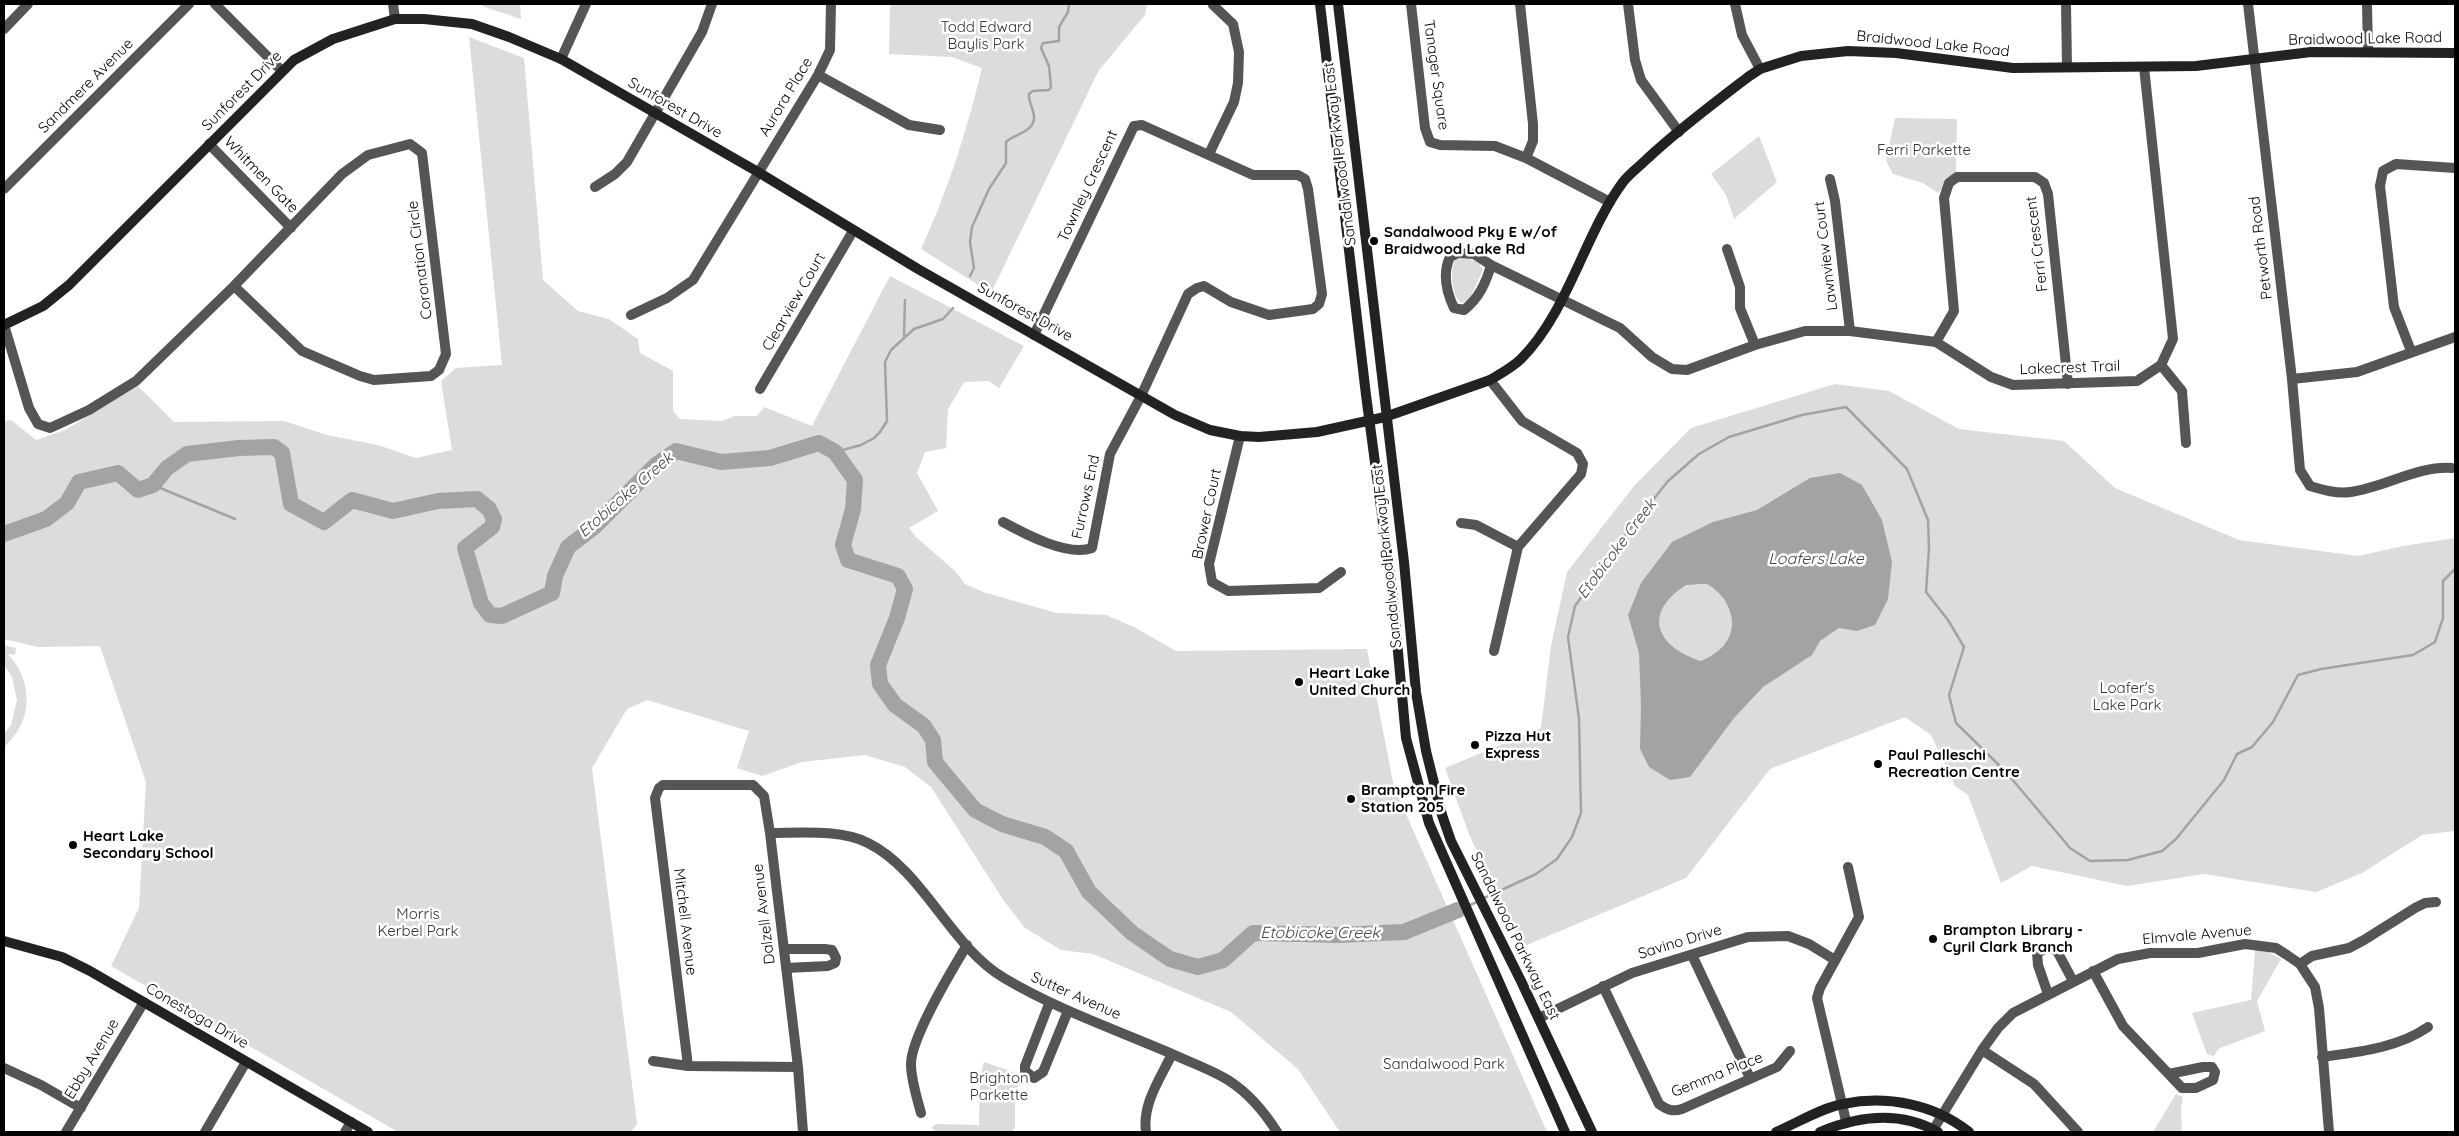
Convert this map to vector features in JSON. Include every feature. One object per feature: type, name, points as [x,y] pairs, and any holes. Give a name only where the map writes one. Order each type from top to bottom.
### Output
[{"type":"street","points":[[4,30],[28,4]]},
{"type":"street","name":"Sandmere Avenue","points":[[4,189],[189,4]]},
{"type":"street","points":[[215,4],[281,70]]},
{"type":"street","points":[[393,4],[395,19]]},
{"type":"street","points":[[561,59],[586,4]]},
{"type":"street","points":[[595,187],[615,174],[627,162],[702,32],[712,4]]},
{"type":"street","name":"Aurora Place","points":[[631,315],[667,298],[693,280],[818,75],[830,50],[831,4]]},
{"type":"street","name":"Sandalwood Parkway East","points":[[1320,4],[1392,598],[1406,738],[1428,820],[1565,1132]]},
{"type":"street","name":"Sandalwood Parkway East","points":[[1338,4],[1385,417],[1404,562],[1416,692],[1426,751],[1442,815],[1451,841],[1539,1018],[1592,1132]]},
{"type":"street","name":"Tanager Square","points":[[1411,4],[1425,128],[1430,142],[1495,146],[1526,158],[1610,202]]},
{"type":"street","points":[[1520,4],[1533,124],[1533,141],[1526,158]]},
{"type":"street","points":[[1628,4],[1635,60],[1641,80],[1679,132]]},
{"type":"street","points":[[1735,4],[1742,35],[1760,70]]},
{"type":"street","points":[[2066,4],[2067,67]]},
{"type":"street","name":"Petworth Road","points":[[2248,4],[2292,379],[2300,470],[2310,486],[2330,492],[2351,492],[2434,467],[2452,468]]},
{"type":"street","points":[[2367,4],[2368,52]]},
{"type":"street","points":[[1208,154],[1234,102],[1238,83],[1239,52],[1233,24],[1214,5]]},
{"type":"street","name":"Sunforest Drive","points":[[4,325],[43,306],[69,285],[281,70],[294,60],[333,38],[395,19],[424,19],[472,24],[561,59],[758,172],[853,231],[1034,335],[1175,415],[1210,430],[1240,436],[1259,437],[1317,432],[1385,417]]},
{"type":"street","name":"Braidwood Lake Road","points":[[1385,417],[1490,380],[1520,360],[1537,341],[1610,202],[1625,179],[1679,132],[1760,70],[1801,56],[1848,51],[1896,53],[2013,68],[2196,66],[2311,52],[2455,53]]},
{"type":"street","points":[[2144,66],[2174,339],[2161,366],[2182,390],[2186,443]]},
{"type":"street","points":[[818,75],[909,126],[940,130]]},
{"type":"street","name":"Townley Crescent","points":[[1034,335],[1134,126],[1142,125],[1253,175],[1298,175],[1305,179],[1308,189],[1322,294],[1319,304],[1313,309],[1269,315],[1232,302],[1204,286],[1197,288],[1188,294],[1141,396]]},
{"type":"street","name":"Whitmen Gate","points":[[209,144],[291,228]]},
{"type":"street","name":"Coronation Circle","points":[[4,325],[29,408],[38,424],[50,428],[89,410],[136,381],[234,286],[342,174],[368,155],[410,144],[422,153],[446,354],[439,370],[431,376],[374,380],[321,361],[302,351],[234,286]]},
{"type":"street","points":[[2411,351],[2394,307],[2380,186],[2383,171],[2396,164],[2449,166],[2455,168]]},
{"type":"street","name":"Ferri Crescent","points":[[1936,342],[1954,311],[1944,198],[1949,183],[1957,177],[2035,177],[2044,184],[2048,194],[2068,384]]},
{"type":"street","name":"Lawnview Court","points":[[1830,179],[1836,201],[1850,331]]},
{"type":"street","name":"Clearview Court","points":[[760,389],[853,231]]},
{"type":"street","points":[[1727,249],[1740,287],[1740,308],[1756,345]]},
{"type":"street","points":[[1458,253],[1474,254],[1491,264],[1486,283],[1473,303],[1464,310],[1454,308],[1447,294],[1445,266],[1450,256],[1458,253]]},
{"type":"street","name":"Lakecrest Trail","points":[[1491,264],[1620,328],[1652,358],[1672,369],[1687,370],[1756,345],[1805,331],[1850,331],[1936,342],[1991,377],[2013,385],[2137,381],[2161,366]]},
{"type":"street","points":[[2292,379],[2357,372],[2411,351],[2455,337]]},
{"type":"street","points":[[1490,380],[1522,421],[1577,453],[1583,464],[1581,474],[1518,547],[1494,650]]},
{"type":"street","name":"Furrows End","points":[[1003,522],[1033,538],[1082,552],[1092,548],[1110,454],[1141,396]]},
{"type":"street","name":"Brower Court","points":[[1240,436],[1209,564],[1212,582],[1228,591],[1319,588],[1341,572]]},
{"type":"street","points":[[1460,523],[1476,525],[1518,547]]},
{"type":"street","name":"Dalzell Avenue","points":[[664,785],[753,785],[764,796],[798,1067],[803,1132]]},
{"type":"street","name":"Mitchell Avenue","points":[[664,785],[659,788],[656,798],[656,809],[688,1066]]},
{"type":"street","name":"Sutter Avenue","points":[[770,833],[831,834],[867,842],[906,873],[966,945],[1002,977],[1049,1004],[1172,1054],[1229,1080],[1247,1096],[1277,1132]]},
{"type":"street","points":[[1846,1121],[1817,998],[1834,960],[1859,918],[1848,867]]},
{"type":"street","points":[[2300,964],[2312,956],[2349,948],[2415,908],[2426,903],[2436,902]]},
{"type":"street","name":"Savino Drive","points":[[1539,1018],[1632,973],[1748,937],[1788,936],[1809,944],[1834,960]]},
{"type":"street","name":"Conestoga Drive","points":[[4,941],[62,957],[144,1002],[368,1132]]},
{"type":"street","name":"Elmvale Avenue","points":[[1936,1131],[1982,1050],[1998,1028],[2013,1013],[2118,958],[2150,953],[2198,953],[2245,944],[2276,948],[2300,964],[2314,987],[2319,1008],[2329,1132]]},
{"type":"street","points":[[921,1113],[911,1065],[912,1052],[936,1000],[966,945]]},
{"type":"street","points":[[2048,994],[2038,965],[2037,953],[2049,947],[2057,951],[2072,981]]},
{"type":"street","points":[[784,948],[832,950],[836,958],[835,963],[828,966],[786,968]]},
{"type":"street","points":[[1692,955],[1750,1078]]},
{"type":"street","points":[[2093,971],[2123,1026],[2170,1074]]},
{"type":"street","name":"Gemma Place","points":[[1603,986],[1659,1104],[1666,1109],[1676,1111],[1777,1067],[1790,1051]]},
{"type":"street","name":"Ebby Avenue","points":[[66,1132],[144,1002]]},
{"type":"street","points":[[1049,1004],[1025,1066],[1025,1071],[1034,1078],[1043,1072],[1068,1011]]},
{"type":"street","points":[[2322,1057],[2367,1050],[2415,1036],[2428,1027]]},
{"type":"street","points":[[1982,1050],[2034,1084],[2078,1132]]},
{"type":"street","points":[[1146,1132],[1145,1117],[1148,1102],[1172,1054]]},
{"type":"street","points":[[653,1061],[688,1066],[798,1067]]},
{"type":"street","points":[[205,1132],[246,1062]]},
{"type":"street","points":[[4,1068],[41,1085],[81,1108]]},
{"type":"street","points":[[1776,1132],[1842,1104],[1881,1100],[1904,1102],[1944,1115],[1969,1132]]},
{"type":"street","points":[[1820,1132],[1846,1121],[1864,1118],[1882,1118],[1921,1124],[1936,1131]]},
{"type":"street","points":[[346,1132],[351,1122]]},
{"type":"green space","points":[[482,4],[520,4],[521,19],[482,6]]},
{"type":"green space","name":"Todd Edward Baylis Park","points":[[890,4],[1147,4],[1145,15],[1099,70],[991,293],[921,249],[940,205],[956,160],[982,68],[952,57],[889,54]]},
{"type":"green space","points":[[469,37],[524,58],[543,280],[578,311],[609,319],[638,339],[640,353],[673,371],[673,411],[680,419],[722,421],[735,416],[757,416],[764,407],[812,426],[890,276],[1024,346],[999,388],[989,381],[964,382],[948,409],[946,448],[925,452],[917,473],[938,511],[909,528],[916,537],[955,571],[965,584],[983,592],[1057,613],[1106,615],[1134,627],[1176,651],[1367,649],[1394,787],[1547,1132],[1340,1132],[1298,1069],[1231,1012],[1093,954],[1061,950],[1025,928],[1004,901],[931,787],[905,767],[865,755],[802,762],[762,776],[737,768],[749,731],[647,700],[627,709],[592,768],[637,1124],[631,1132],[398,1132],[111,966],[139,908],[146,782],[100,646],[38,647],[4,639],[4,421],[11,420],[36,440],[65,430],[138,386],[174,422],[284,421],[327,435],[378,445],[416,458],[452,450],[441,381],[456,368],[502,365]]},
{"type":"green space","name":"Ferri Parkette","points":[[1895,118],[1957,119],[1956,173],[1938,193],[1923,183],[1893,174],[1886,161]]},
{"type":"green space","points":[[1759,136],[1777,182],[1734,219],[1726,195],[1711,174]]},
{"type":"green space","points":[[1468,258],[1479,263],[1483,270],[1469,300],[1461,303],[1455,294],[1452,275],[1456,259]]},
{"type":"green space","name":"Loafer's Lake Park","points":[[1835,384],[1889,391],[1959,429],[2064,441],[2115,488],[2239,540],[2358,556],[2403,546],[2455,538],[2455,831],[2422,835],[2362,873],[2316,892],[2204,874],[2127,886],[2032,866],[2001,883],[1968,795],[1955,786],[1931,735],[1905,717],[1770,769],[1686,878],[1522,947],[1469,834],[1445,768],[1541,728],[1551,646],[1567,572],[1634,486],[1691,428]]},
{"type":"green space","points":[[4,645],[16,648],[15,655],[8,654],[22,677],[26,689],[27,702],[21,726],[4,747],[4,734],[11,725],[17,700],[12,677],[4,665]]},
{"type":"green space","points":[[2255,950],[2266,951],[2281,959],[2257,1001],[2265,1031],[2218,1049],[2214,1056],[2207,1054],[2192,1013],[2251,1000]]},
{"type":"green space","name":"Brighton Parkette","points":[[984,1062],[1016,1073],[1020,1079],[1015,1099],[1015,1128],[1012,1132],[937,1132],[931,1128],[936,1124],[979,1125],[980,1077]]},
{"type":"green space","points":[[2176,1094],[2183,1097],[2181,1109],[2182,1132],[2153,1132]]},
{"type":"water","name":"Loafers Lake","points":[[1840,473],[1862,485],[1882,520],[1892,562],[1888,599],[1875,625],[1857,631],[1839,628],[1820,641],[1812,655],[1763,687],[1734,718],[1690,777],[1670,780],[1649,767],[1640,749],[1639,653],[1628,615],[1641,583],[1672,542],[1713,522],[1757,510],[1810,478]],"holes":[[[1706,584],[1714,588],[1724,599],[1732,619],[1732,628],[1725,644],[1719,651],[1701,661],[1673,647],[1665,638],[1660,628],[1663,607],[1672,596],[1686,585]]]},
{"type":"waterway","points":[[970,276],[974,268],[970,242],[972,227],[989,189],[1006,163],[1006,142],[1033,124],[1034,116],[1029,94],[1033,91],[1049,90],[1051,87],[1049,66],[1041,48],[1043,43],[1059,41],[1059,27],[1068,12],[1069,4]]},
{"type":"waterway","points":[[904,336],[905,300]]},
{"type":"waterway","points":[[835,452],[861,445],[874,438],[880,432],[887,421],[885,362],[891,350],[914,329],[943,319],[953,308]]},
{"type":"waterway","name":"Etobicoke Creek","points":[[1484,898],[1536,874],[1557,859],[1572,837],[1581,813],[1579,719],[1568,637],[1575,606],[1622,539],[1668,481],[1699,454],[1729,437],[1802,415],[1846,407],[1907,469],[1928,520],[1929,548],[1926,592],[1948,620],[1964,647],[1949,695],[1956,723],[2006,772],[2070,848],[2090,861],[2128,860],[2162,851],[2176,839],[2224,780],[2237,754],[2252,747],[2273,722],[2298,675],[2321,669],[2413,655],[2435,642],[2443,618],[2443,581],[2455,569]]},
{"type":"waterway","name":"Etobicoke Creek","points":[[4,534],[46,519],[67,503],[79,482],[118,473],[138,490],[153,485],[167,468],[187,454],[239,448],[274,447],[282,453],[291,504],[324,522],[352,500],[393,511],[438,501],[477,499],[489,509],[494,519],[492,527],[465,548],[481,603],[490,615],[502,616],[552,593],[555,576],[568,547],[594,527],[657,464],[676,451],[721,462],[770,458],[819,443],[835,452],[855,480],[853,509],[843,545],[848,560],[898,576],[905,589],[897,618],[878,665],[880,684],[895,705],[924,726],[933,740],[935,762],[975,810],[1002,824],[1045,837],[1066,851],[1089,892],[1132,933],[1170,959],[1198,967],[1223,960],[1253,933],[1339,935],[1404,932],[1458,910]]},
{"type":"waterway","points":[[153,485],[235,519]]},
{"type":"waterway","name":"Etobicoke Creek","points":[[1468,906],[1479,901]]},
{"type":"place","name":"Sandalwood Pky E w/of Braidwood Lake Rd","points":[[1374,241]]},
{"type":"place","name":"Heart Lake United Church","points":[[1299,682]]},
{"type":"place","name":"Pizza Hut Express","points":[[1475,745]]},
{"type":"place","name":"Paul Palleschi Recreation Centre","points":[[1878,764]]},
{"type":"place","name":"Brampton Fire Station 205","points":[[1351,799]]},
{"type":"place","name":"Heart Lake Secondary School","points":[[73,845]]},
{"type":"place","name":"Brampton Library - Cyril Clark Branch","points":[[1933,939]]},
{"type":"park label","name":"Morris Kerbel Park","points":[[418,922]]},
{"type":"park label","name":"Sandalwood Park","points":[[1444,1064]]}]
